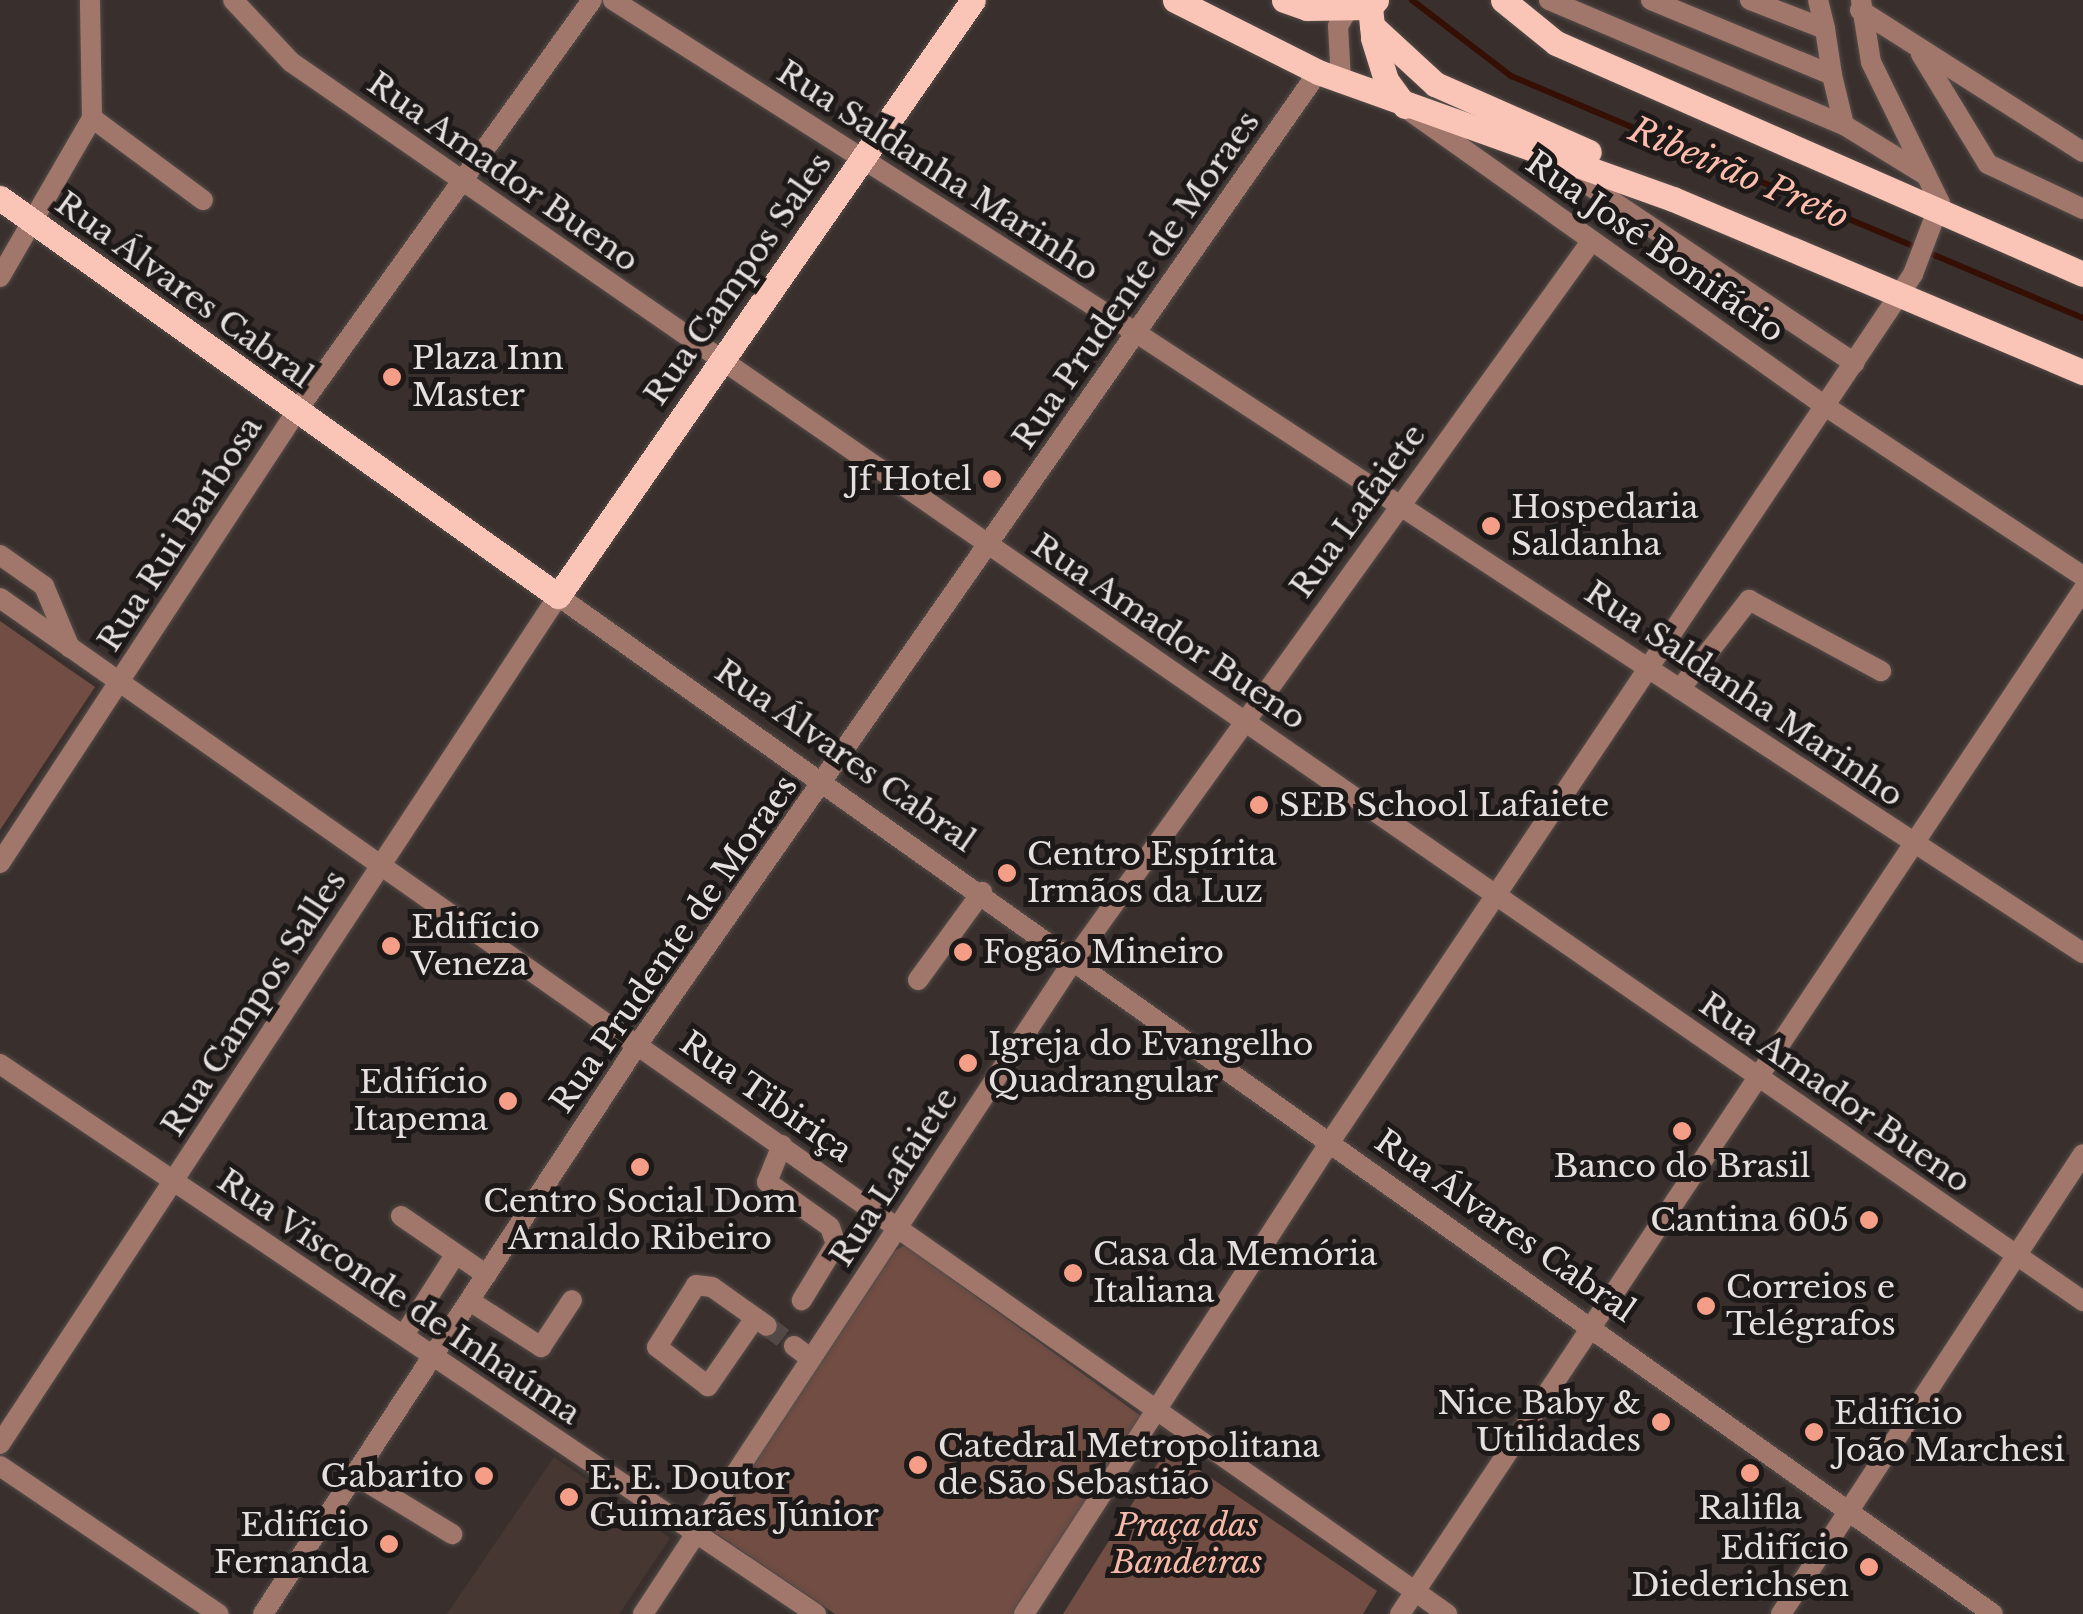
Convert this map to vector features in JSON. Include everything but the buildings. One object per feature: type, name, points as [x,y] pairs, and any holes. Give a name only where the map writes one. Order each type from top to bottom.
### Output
[{"type":"main road","name":"Rua Campos Sales","points":[[558,596],[973,0]]},
{"type":"main road","name":"Rua José Bonifácio","points":[[1175,0],[1329,76],[1405,106]]},
{"type":"main road","points":[[1284,0],[1308,8],[1368,9],[1435,84],[1591,152],[1611,176]]},
{"type":"main road","points":[[1503,0],[1556,42],[1936,220],[2083,274]]},
{"type":"main road","points":[[1368,9],[1386,80],[1405,106],[1529,146],[1908,283],[2083,372]]},
{"type":"main road","name":"Rua Álvares Cabral","points":[[0,198],[558,596]]},
{"type":"street","points":[[0,277],[92,118],[90,0]]},
{"type":"street","name":"Rua Amador Bueno","points":[[233,0],[292,62],[988,546],[1245,717],[1497,897],[2083,1301]]},
{"type":"street","name":"Rua Rui Barbosa","points":[[0,863],[296,412],[592,0]]},
{"type":"street","name":"Rua Saldanha Marinho","points":[[613,0],[1135,332],[2083,953]]},
{"type":"street","points":[[1550,0],[1844,124],[1926,174]]},
{"type":"street","points":[[1651,0],[1832,75]]},
{"type":"street","points":[[1750,0],[1825,29]]},
{"type":"street","points":[[1818,0],[1844,124]]},
{"type":"street","points":[[1861,5],[1918,48],[2083,152]]},
{"type":"street","points":[[1024,1614],[1330,1142],[1652,670],[1908,283],[1936,220],[1926,174],[1871,62],[1861,5]]},
{"type":"street","points":[[1329,76],[1338,26],[1368,9]]},
{"type":"street","points":[[1918,48],[1988,164],[2083,209]]},
{"type":"street","name":"Rua Prudente de Moraes","points":[[264,1614],[638,1044],[1135,332],[1329,76]]},
{"type":"street","name":"Rua José Bonifácio","points":[[1405,106],[1590,243],[1825,406],[2083,576]]},
{"type":"street","points":[[92,118],[203,200]]},
{"type":"street","points":[[1529,146],[1854,363]]},
{"type":"street","name":"Rua Lafaiete","points":[[642,1614],[696,1534],[802,1352],[897,1226],[1075,958],[1245,717],[1590,243]]},
{"type":"street","points":[[0,555],[44,586],[70,648]]},
{"type":"street","points":[[1400,1614],[2083,590]]},
{"type":"street","name":"Rua Álvares Cabral","points":[[558,596],[824,779],[1993,1614]]},
{"type":"street","name":"Rua Campos Salles","points":[[0,1444],[558,596]]},
{"type":"street","name":"Rua Tibiriça","points":[[0,598],[1447,1614]]},
{"type":"street","points":[[1680,689],[1750,600],[1881,672]]},
{"type":"street","points":[[918,980],[982,892]]},
{"type":"street","name":"Rua Visconde de Inhaúma","points":[[0,1064],[816,1614]]},
{"type":"street","points":[[782,1145],[768,1182],[830,1227],[836,1244],[802,1300]]},
{"type":"street","points":[[1780,1614],[2083,1154]]},
{"type":"street","points":[[401,1216],[487,1275]]},
{"type":"street","points":[[404,1335],[455,1256]]},
{"type":"street","points":[[696,1285],[712,1286],[761,1322],[708,1386],[656,1347],[696,1285]]},
{"type":"street","points":[[470,1301],[540,1347],[572,1300]]},
{"type":"street","points":[[0,1466],[219,1614]]},
{"type":"street","points":[[355,1475],[452,1534]]},
{"type":"shaded area","name":"E. E. Doutor Guimarães Júnior","points":[[554,1457],[670,1538],[619,1614],[447,1614]]},
{"type":"green space","points":[[0,621],[95,687],[0,830]]},
{"type":"green space","name":"Praça das Bandeiras","points":[[905,1245],[1141,1416],[1014,1614],[835,1614],[711,1530],[890,1253]]},
{"type":"green space","name":"Praça das Bandeiras","points":[[1167,1448],[1377,1591],[1363,1614],[1063,1614]]},
{"type":"waterway","name":"Ribeirão Preto","points":[[1412,0],[1511,76],[2083,318]]},
{"type":"tunnel","points":[[767,1326],[794,1346]]},
{"type":"place","name":"Plaza Inn Master","points":[[392,377]]},
{"type":"place","name":"Jf Hotel","points":[[992,479]]},
{"type":"place","name":"Hospedaria Saldanha","points":[[1491,526]]},
{"type":"place","name":"SEB School Lafaiete","points":[[1259,805]]},
{"type":"place","name":"Centro Espírita Irmãos da Luz","points":[[1007,873]]},
{"type":"place","name":"Edifício Veneza","points":[[391,946]]},
{"type":"place","name":"Fogão Mineiro","points":[[963,952]]},
{"type":"place","name":"Igreja do Evangelho Quadrangular","points":[[968,1063]]},
{"type":"place","name":"Edifício Itapema","points":[[508,1101]]},
{"type":"place","name":"Banco do Brasil","points":[[1682,1131]]},
{"type":"place","name":"Centro Social Dom Arnaldo Ribeiro","points":[[640,1167]]},
{"type":"place","name":"Cantina 605","points":[[1869,1220]]},
{"type":"place","name":"Casa da Memória Italiana","points":[[1073,1273]]},
{"type":"place","name":"Correios e Telégrafos","points":[[1706,1306]]},
{"type":"place","name":"Nice Baby & Utilidades","points":[[1661,1422]]},
{"type":"place","name":"Edifício João Marchesi","points":[[1814,1432]]},
{"type":"place","name":"Catedral Metropolitana de São Sebastião","points":[[918,1465]]},
{"type":"place","name":"Ralifla","points":[[1750,1473]]},
{"type":"place","name":"Gabarito","points":[[484,1476]]},
{"type":"place","name":"E. E. Doutor Guimarães Júnior","points":[[569,1497]]},
{"type":"place","name":"Edifício Fernanda","points":[[389,1544]]},
{"type":"place","name":"Edifício Diederichsen","points":[[1869,1567]]}]
